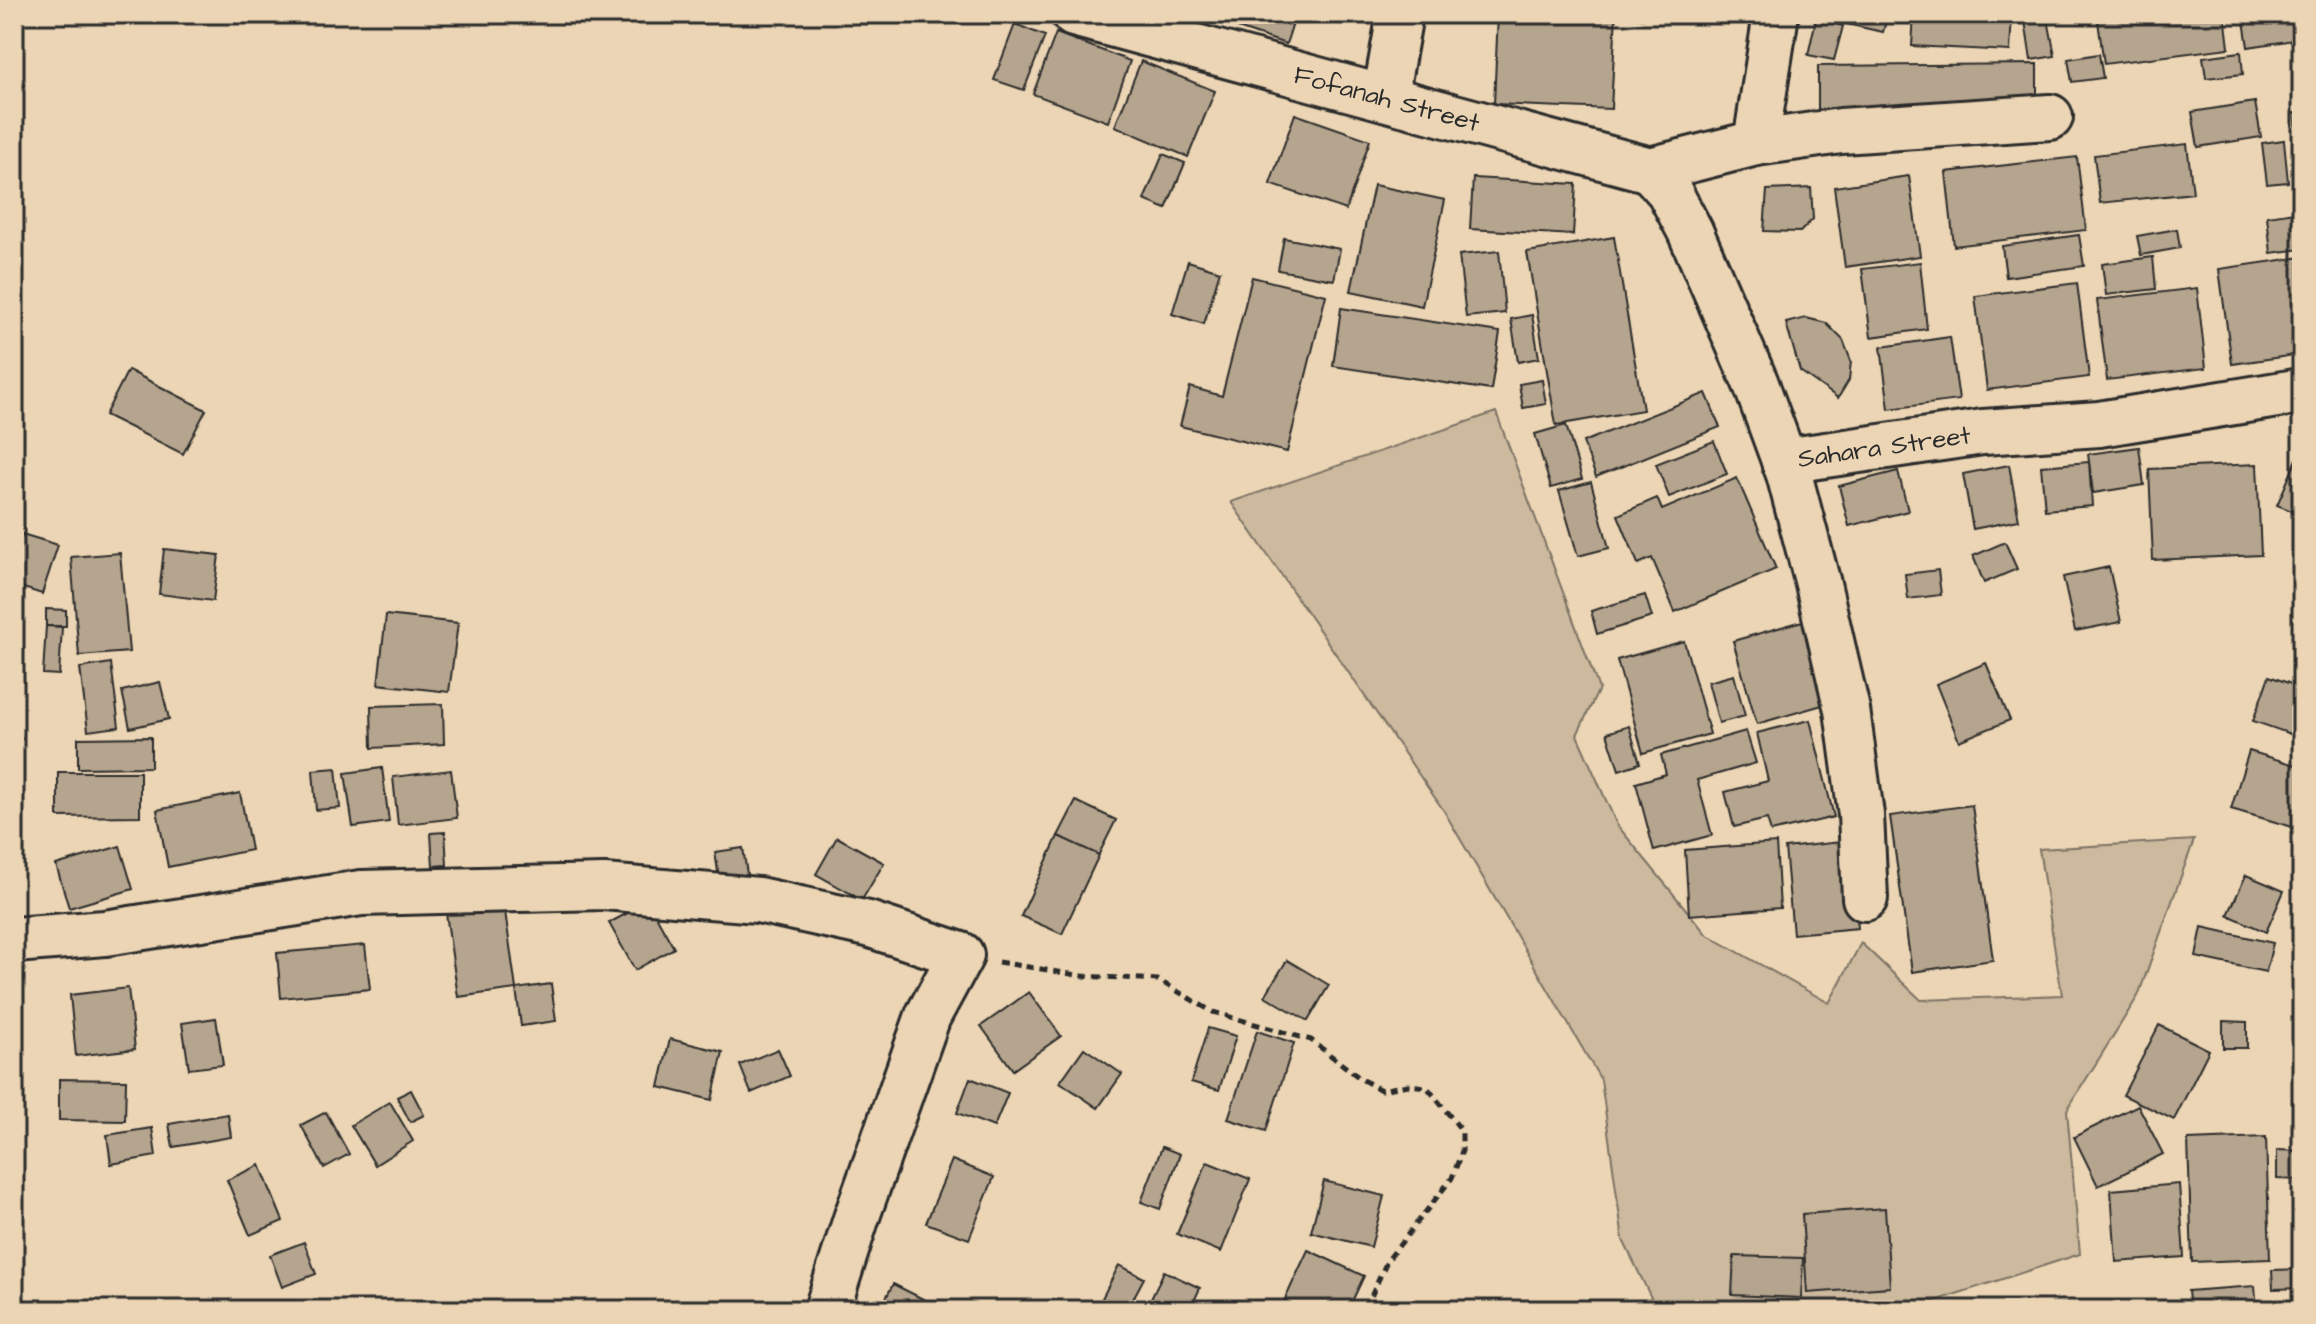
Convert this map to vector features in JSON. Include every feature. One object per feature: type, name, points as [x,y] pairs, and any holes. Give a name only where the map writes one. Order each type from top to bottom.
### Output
[{"type":"street","name":"Fofanah Street","points":[[1074,14],[1650,170],[1756,143],[1841,131],[2050,117]]},
{"type":"street","points":[[1385,98],[1400,14]]},
{"type":"street","points":[[1756,143],[1776,14]]},
{"type":"street","name":"Sahara Street","points":[[1650,170],[1669,191],[1690,231],[1756,384],[1784,461],[1983,432],[2099,424],[2302,391]]},
{"type":"street","points":[[1784,461],[1805,529],[1847,710],[1861,815],[1865,898]]},
{"type":"street","points":[[14,940],[105,933],[361,893],[604,887],[758,900],[868,924],[961,955],[928,1016],[827,1310]]},
{"type":"path","points":[[961,955],[1083,976],[1158,980],[1213,1012],[1311,1040],[1361,1079],[1381,1090],[1408,1085],[1427,1087],[1462,1131],[1462,1151],[1452,1178],[1387,1261],[1365,1310]]},
{"type":"shaded area","points":[[1496,412],[1599,689],[1577,735],[1617,825],[1706,934],[1829,1003],[1861,943],[1921,1000],[2062,995],[2039,849],[2194,840],[2138,996],[2067,1110],[2080,1254],[1919,1306],[1920,1310],[1657,1310],[1623,1240],[1601,1080],[1444,811],[1231,502]]},
{"type":"building","points":[[1242,14],[1296,14],[1286,44],[1238,28]]},
{"type":"building","points":[[1498,14],[1616,14],[1611,109],[1494,104]]},
{"type":"building","points":[[1636,14],[1694,14],[1693,21],[1636,17]]},
{"type":"building","points":[[1829,14],[1888,14],[1883,32],[1828,20]]},
{"type":"building","points":[[1914,14],[2012,14],[2010,51],[1912,46]]},
{"type":"building","points":[[2024,14],[2047,14],[2055,56],[2031,60]]},
{"type":"building","points":[[2097,14],[2225,14],[2229,48],[2104,64]]},
{"type":"building","points":[[2243,14],[2297,14],[2300,39],[2248,47]]},
{"type":"building","points":[[1816,19],[1843,26],[1834,60],[1808,55]]},
{"type":"building","points":[[1015,24],[1045,36],[1024,90],[994,80]]},
{"type":"building","points":[[1056,33],[1130,61],[1108,122],[1033,94]]},
{"type":"building","points":[[2241,52],[2243,74],[2206,78],[2203,57]]},
{"type":"building","points":[[2099,54],[2103,78],[2072,82],[2068,59]]},
{"type":"building","points":[[1141,61],[1215,91],[1188,157],[1115,126]]},
{"type":"building","points":[[2037,64],[2037,112],[1818,114],[1818,66]]},
{"type":"building","points":[[2255,102],[2261,137],[2198,147],[2192,112]]},
{"type":"building","points":[[2302,112],[2302,177],[2294,113]]},
{"type":"building","points":[[1295,114],[1370,140],[1346,210],[1270,184]]},
{"type":"building","points":[[2284,140],[2288,182],[2267,184],[2262,143]]},
{"type":"building","points":[[2187,144],[2193,193],[2100,203],[2094,155]]},
{"type":"building","points":[[1163,154],[1185,163],[1166,209],[1144,200]]},
{"type":"building","points":[[2077,157],[2086,230],[1954,246],[1946,172]]},
{"type":"building","points":[[1909,176],[1920,256],[1845,267],[1834,187]]},
{"type":"building","points":[[1473,178],[1576,184],[1573,235],[1470,229]]},
{"type":"building","points":[[1374,185],[1445,200],[1422,306],[1351,291]]},
{"type":"building","points":[[1811,188],[1813,219],[1800,232],[1764,231],[1767,190]]},
{"type":"building","points":[[2302,211],[2302,249],[2271,253],[2267,216]]},
{"type":"building","points":[[2177,229],[2180,248],[2141,255],[2137,236]]},
{"type":"building","points":[[2079,235],[2084,266],[2006,277],[2002,246]]},
{"type":"building","points":[[1614,237],[1643,410],[1556,425],[1527,252]]},
{"type":"building","points":[[1284,238],[1340,249],[1334,280],[1278,270]]},
{"type":"building","points":[[1499,251],[1505,313],[1466,317],[1459,255]]},
{"type":"building","points":[[2153,257],[2156,289],[2106,295],[2102,264]]},
{"type":"building","points":[[2302,257],[2302,354],[2232,364],[2219,269]]},
{"type":"building","points":[[1188,261],[1220,271],[1204,324],[1172,314]]},
{"type":"building","points":[[1920,262],[1927,329],[1871,337],[1862,269]]},
{"type":"building","points":[[1252,277],[1326,295],[1287,452],[1180,426],[1190,387],[1222,396]]},
{"type":"building","points":[[2077,283],[2089,377],[1987,390],[1975,296]]},
{"type":"building","points":[[2197,288],[2206,368],[2107,380],[2097,300]]},
{"type":"building","points":[[1341,308],[1500,332],[1491,390],[1333,366]]},
{"type":"building","points":[[1532,315],[1539,358],[1518,362],[1511,319]]},
{"type":"building","points":[[1806,318],[1826,323],[1843,340],[1851,361],[1849,380],[1838,398],[1800,371],[1786,323]]},
{"type":"building","points":[[1950,337],[1959,400],[1889,409],[1881,347]]},
{"type":"building","points":[[128,370],[206,410],[183,454],[105,415]]},
{"type":"building","points":[[1542,380],[1546,404],[1523,408],[1519,384]]},
{"type":"building","points":[[1706,393],[1720,427],[1596,477],[1583,442]]},
{"type":"building","points":[[1566,425],[1582,479],[1551,488],[1535,434]]},
{"type":"building","points":[[1714,441],[1727,474],[1669,497],[1656,464]]},
{"type":"building","points":[[2139,447],[2144,485],[2093,493],[2088,454]]},
{"type":"building","points":[[2297,459],[2302,461],[2302,515],[2277,505]]},
{"type":"building","points":[[2089,462],[2092,506],[2045,510],[2041,466]]},
{"type":"building","points":[[2257,464],[2261,555],[2153,560],[2149,469]]},
{"type":"building","points":[[2009,465],[2019,520],[1973,529],[1963,474]]},
{"type":"building","points":[[1898,471],[1908,511],[1849,526],[1839,486]]},
{"type":"building","points":[[1737,478],[1776,569],[1675,612],[1652,558],[1638,564],[1618,515],[1657,498],[1662,510]]},
{"type":"building","points":[[1591,482],[1609,548],[1578,556],[1559,491]]},
{"type":"building","points":[[22,534],[58,545],[42,594],[14,585],[14,560]]},
{"type":"building","points":[[2005,542],[2017,569],[1984,583],[1973,556]]},
{"type":"building","points":[[164,549],[219,555],[213,601],[159,594]]},
{"type":"building","points":[[120,553],[129,652],[79,656],[71,557]]},
{"type":"building","points":[[2109,567],[2121,622],[2075,631],[2063,577]]},
{"type":"building","points":[[1938,570],[1941,595],[1908,599],[1905,574]]},
{"type":"building","points":[[1645,595],[1652,617],[1597,634],[1591,611]]},
{"type":"building","points":[[46,609],[66,610],[66,626],[46,626]]},
{"type":"building","points":[[386,615],[458,623],[449,692],[378,684]]},
{"type":"building","points":[[1806,620],[1829,703],[1757,724],[1733,641]]},
{"type":"building","points":[[46,626],[62,627],[59,675],[43,674]]},
{"type":"building","points":[[1684,641],[1710,734],[1643,753],[1617,660]]},
{"type":"building","points":[[111,663],[119,727],[88,731],[80,668]]},
{"type":"building","points":[[1986,663],[2010,720],[1959,741],[1936,684]]},
{"type":"building","points":[[1734,675],[1745,716],[1719,723],[1708,682]]},
{"type":"building","points":[[2269,676],[2302,688],[2302,738],[2253,721]]},
{"type":"building","points":[[160,682],[169,719],[130,728],[122,691]]},
{"type":"building","points":[[443,704],[444,744],[372,748],[371,706]]},
{"type":"building","points":[[14,715],[22,739],[14,742]]},
{"type":"building","points":[[1810,720],[1834,817],[1771,832],[1767,819],[1734,827],[1725,792],[1768,781],[1757,733]]},
{"type":"building","points":[[1629,726],[1640,763],[1619,770],[1607,733]]},
{"type":"building","points":[[1746,731],[1756,763],[1697,780],[1712,835],[1654,851],[1636,783],[1666,774],[1661,755]]},
{"type":"building","points":[[151,737],[151,767],[78,768],[78,738]]},
{"type":"building","points":[[2249,751],[2302,767],[2302,806],[2296,828],[2231,809]]},
{"type":"building","points":[[336,768],[340,808],[316,810],[313,770]]},
{"type":"building","points":[[382,768],[389,822],[353,827],[345,773]]},
{"type":"building","points":[[451,770],[457,818],[398,825],[393,777]]},
{"type":"building","points":[[58,772],[140,772],[140,816],[58,817]]},
{"type":"building","points":[[240,793],[251,850],[168,867],[157,810]]},
{"type":"building","points":[[1076,801],[1116,820],[1098,856],[1058,836]]},
{"type":"building","points":[[1972,805],[1993,960],[1912,972],[1890,816]]},
{"type":"building","points":[[445,832],[447,865],[433,866],[431,833]]},
{"type":"building","points":[[1058,836],[1099,855],[1062,934],[1021,916]]},
{"type":"building","points":[[837,837],[884,863],[862,900],[816,874]]},
{"type":"building","points":[[1850,841],[1858,928],[1793,934],[1785,848]]},
{"type":"building","points":[[1776,843],[1780,908],[1689,915],[1685,850]]},
{"type":"building","points":[[120,846],[133,889],[69,908],[56,865]]},
{"type":"building","points":[[743,848],[749,887],[721,891],[715,852]]},
{"type":"building","points":[[2246,875],[2284,891],[2266,932],[2228,915]]},
{"type":"building","points":[[503,897],[516,989],[458,997],[445,906]]},
{"type":"building","points":[[648,902],[674,948],[635,970],[609,923]]},
{"type":"building","points":[[2202,927],[2273,943],[2266,972],[2196,957]]},
{"type":"building","points":[[365,945],[370,989],[281,998],[277,953]]},
{"type":"building","points":[[1287,960],[1329,985],[1308,1021],[1265,996]]},
{"type":"building","points":[[551,984],[556,1021],[521,1026],[516,989]]},
{"type":"building","points":[[128,988],[135,1049],[76,1056],[70,995]]},
{"type":"building","points":[[1029,992],[1061,1036],[1013,1070],[981,1026]]},
{"type":"building","points":[[216,1018],[223,1065],[189,1069],[182,1023]]},
{"type":"building","points":[[2223,1021],[2247,1022],[2247,1048],[2223,1048]]},
{"type":"building","points":[[2159,1025],[2209,1050],[2174,1120],[2123,1095]]},
{"type":"building","points":[[1208,1028],[1236,1036],[1219,1090],[1191,1082]]},
{"type":"building","points":[[1257,1031],[1294,1043],[1266,1131],[1228,1119]]},
{"type":"building","points":[[670,1039],[723,1052],[712,1100],[659,1087]]},
{"type":"building","points":[[1084,1048],[1122,1074],[1098,1108],[1060,1082]]},
{"type":"building","points":[[778,1049],[790,1076],[751,1093],[740,1065]]},
{"type":"building","points":[[970,1078],[1008,1093],[994,1127],[957,1113]]},
{"type":"building","points":[[59,1079],[126,1080],[125,1121],[59,1120]]},
{"type":"building","points":[[411,1090],[424,1115],[410,1122],[397,1097]]},
{"type":"building","points":[[390,1102],[413,1141],[375,1165],[351,1125]]},
{"type":"building","points":[[2138,1105],[2163,1154],[2098,1186],[2074,1137]]},
{"type":"building","points":[[326,1112],[349,1154],[324,1168],[301,1125]]},
{"type":"building","points":[[228,1114],[231,1137],[173,1147],[169,1124]]},
{"type":"building","points":[[152,1128],[156,1156],[111,1164],[107,1135]]},
{"type":"building","points":[[2266,1137],[2270,1259],[2192,1262],[2188,1140]]},
{"type":"building","points":[[1162,1147],[1180,1154],[1160,1209],[1141,1202]]},
{"type":"building","points":[[2277,1150],[2302,1151],[2302,1180],[2277,1179]]},
{"type":"building","points":[[952,1160],[994,1177],[969,1239],[926,1223]]},
{"type":"building","points":[[1207,1162],[1250,1179],[1221,1252],[1177,1234]]},
{"type":"building","points":[[260,1165],[283,1221],[250,1235],[227,1180]]},
{"type":"building","points":[[1324,1181],[1384,1196],[1371,1247],[1311,1232]]},
{"type":"building","points":[[2179,1184],[2184,1257],[2116,1262],[2111,1190]]},
{"type":"building","points":[[1885,1208],[1890,1287],[1807,1293],[1802,1214]]},
{"type":"building","points":[[304,1242],[316,1274],[282,1287],[270,1255]]},
{"type":"building","points":[[1308,1250],[1364,1276],[1348,1310],[1280,1310]]},
{"type":"building","points":[[1734,1256],[1803,1258],[1801,1298],[1732,1295]]},
{"type":"building","points":[[1119,1265],[1144,1278],[1127,1310],[1096,1310]]},
{"type":"building","points":[[2302,1269],[2302,1288],[2273,1289],[2272,1270]]},
{"type":"building","points":[[1164,1271],[1200,1288],[1190,1310],[1146,1310]]},
{"type":"building","points":[[893,1284],[933,1304],[930,1310],[880,1310]]},
{"type":"building","points":[[2255,1286],[2257,1310],[2190,1310],[2188,1291]]},
{"type":"building","points":[[2096,1302],[2097,1310],[2054,1310],[2053,1305]]}]
